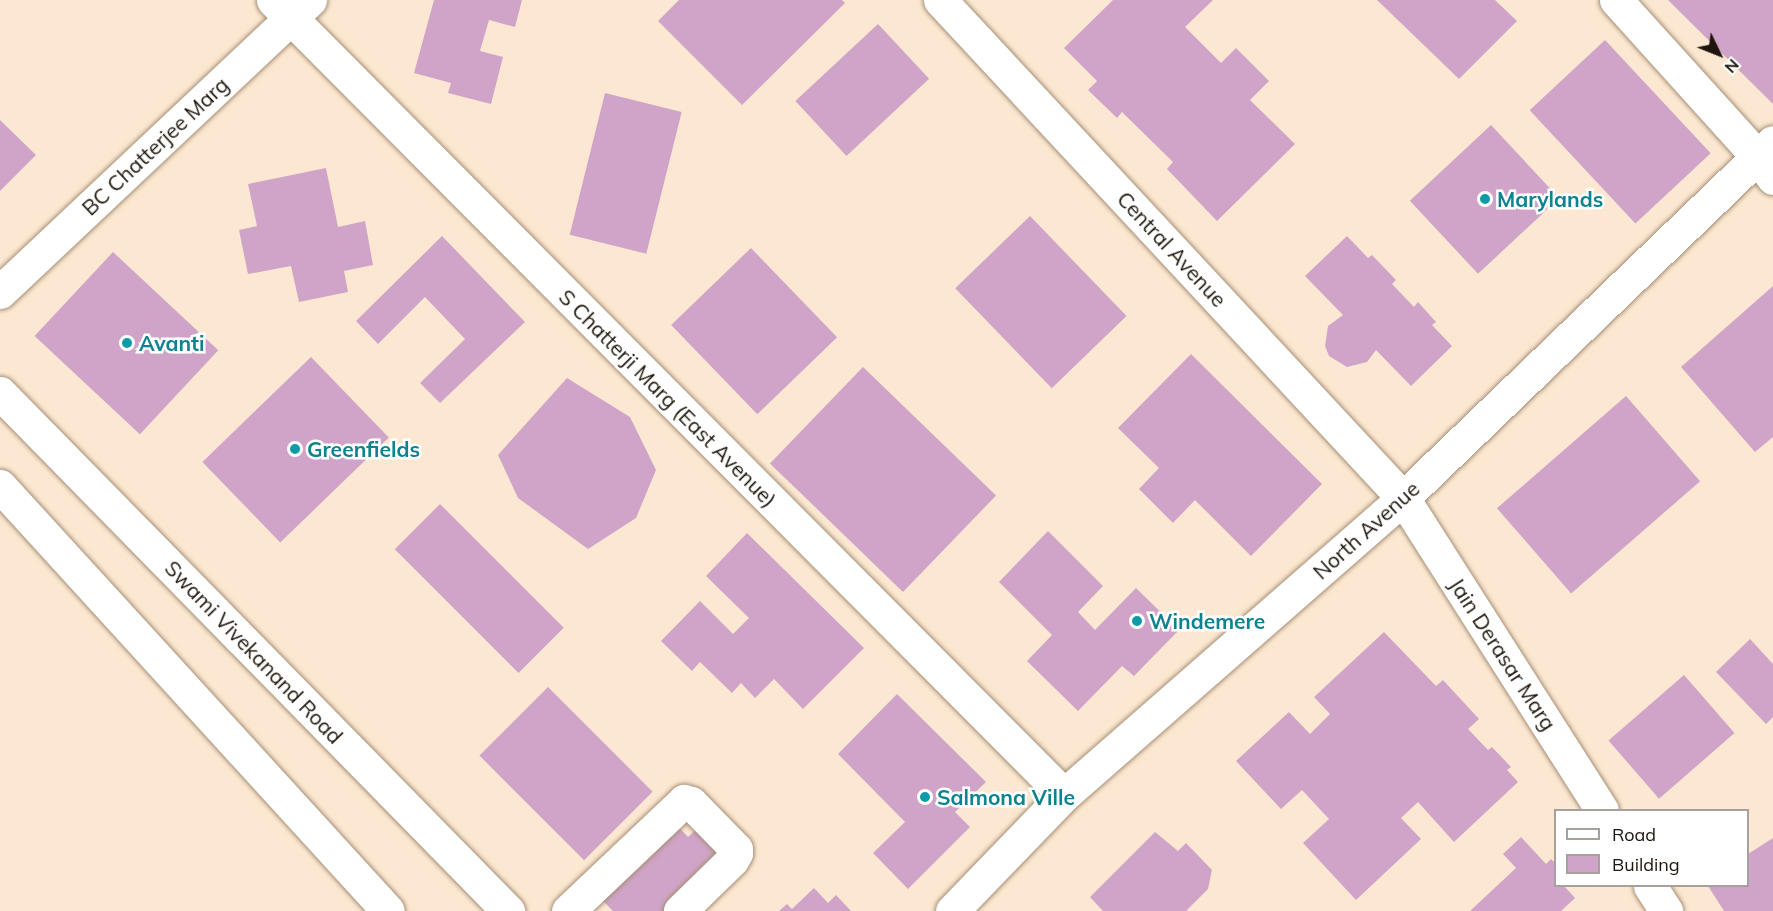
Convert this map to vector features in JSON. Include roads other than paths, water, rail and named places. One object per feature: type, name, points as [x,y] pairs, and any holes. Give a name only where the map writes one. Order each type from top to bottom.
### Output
[{"type":"street","name":"Central Avenue","points":[[940,0],[1403,498]]},
{"type":"street","points":[[1616,0],[1768,159]]},
{"type":"street","name":"BC Chatterjee Marg","points":[[0,292],[291,6]]},
{"type":"street","name":"S Chatterji Marg (East Avenue)","points":[[291,6],[1064,795]]},
{"type":"street","name":"North Avenue","points":[[952,911],[1064,795],[1403,498],[1768,159]]},
{"type":"street","name":"Swami Vivekanand Road","points":[[0,393],[508,911]]},
{"type":"street","points":[[0,486],[387,911]]},
{"type":"street","name":"Jain Derasar Marg","points":[[1403,498],[1601,809]]},
{"type":"street","points":[[575,909],[684,801],[691,803],[736,849],[736,853],[732,860],[680,911]]},
{"type":"street","points":[[1651,887],[1666,911]]},
{"type":"place","name":"Marylands","points":[[1485,199]]},
{"type":"place","name":"Avanti","points":[[127,343]]},
{"type":"place","name":"Greenfields","points":[[295,449]]},
{"type":"place","name":"Windemere","points":[[1137,621]]},
{"type":"place","name":"Salmona Ville","points":[[925,797]]}]
